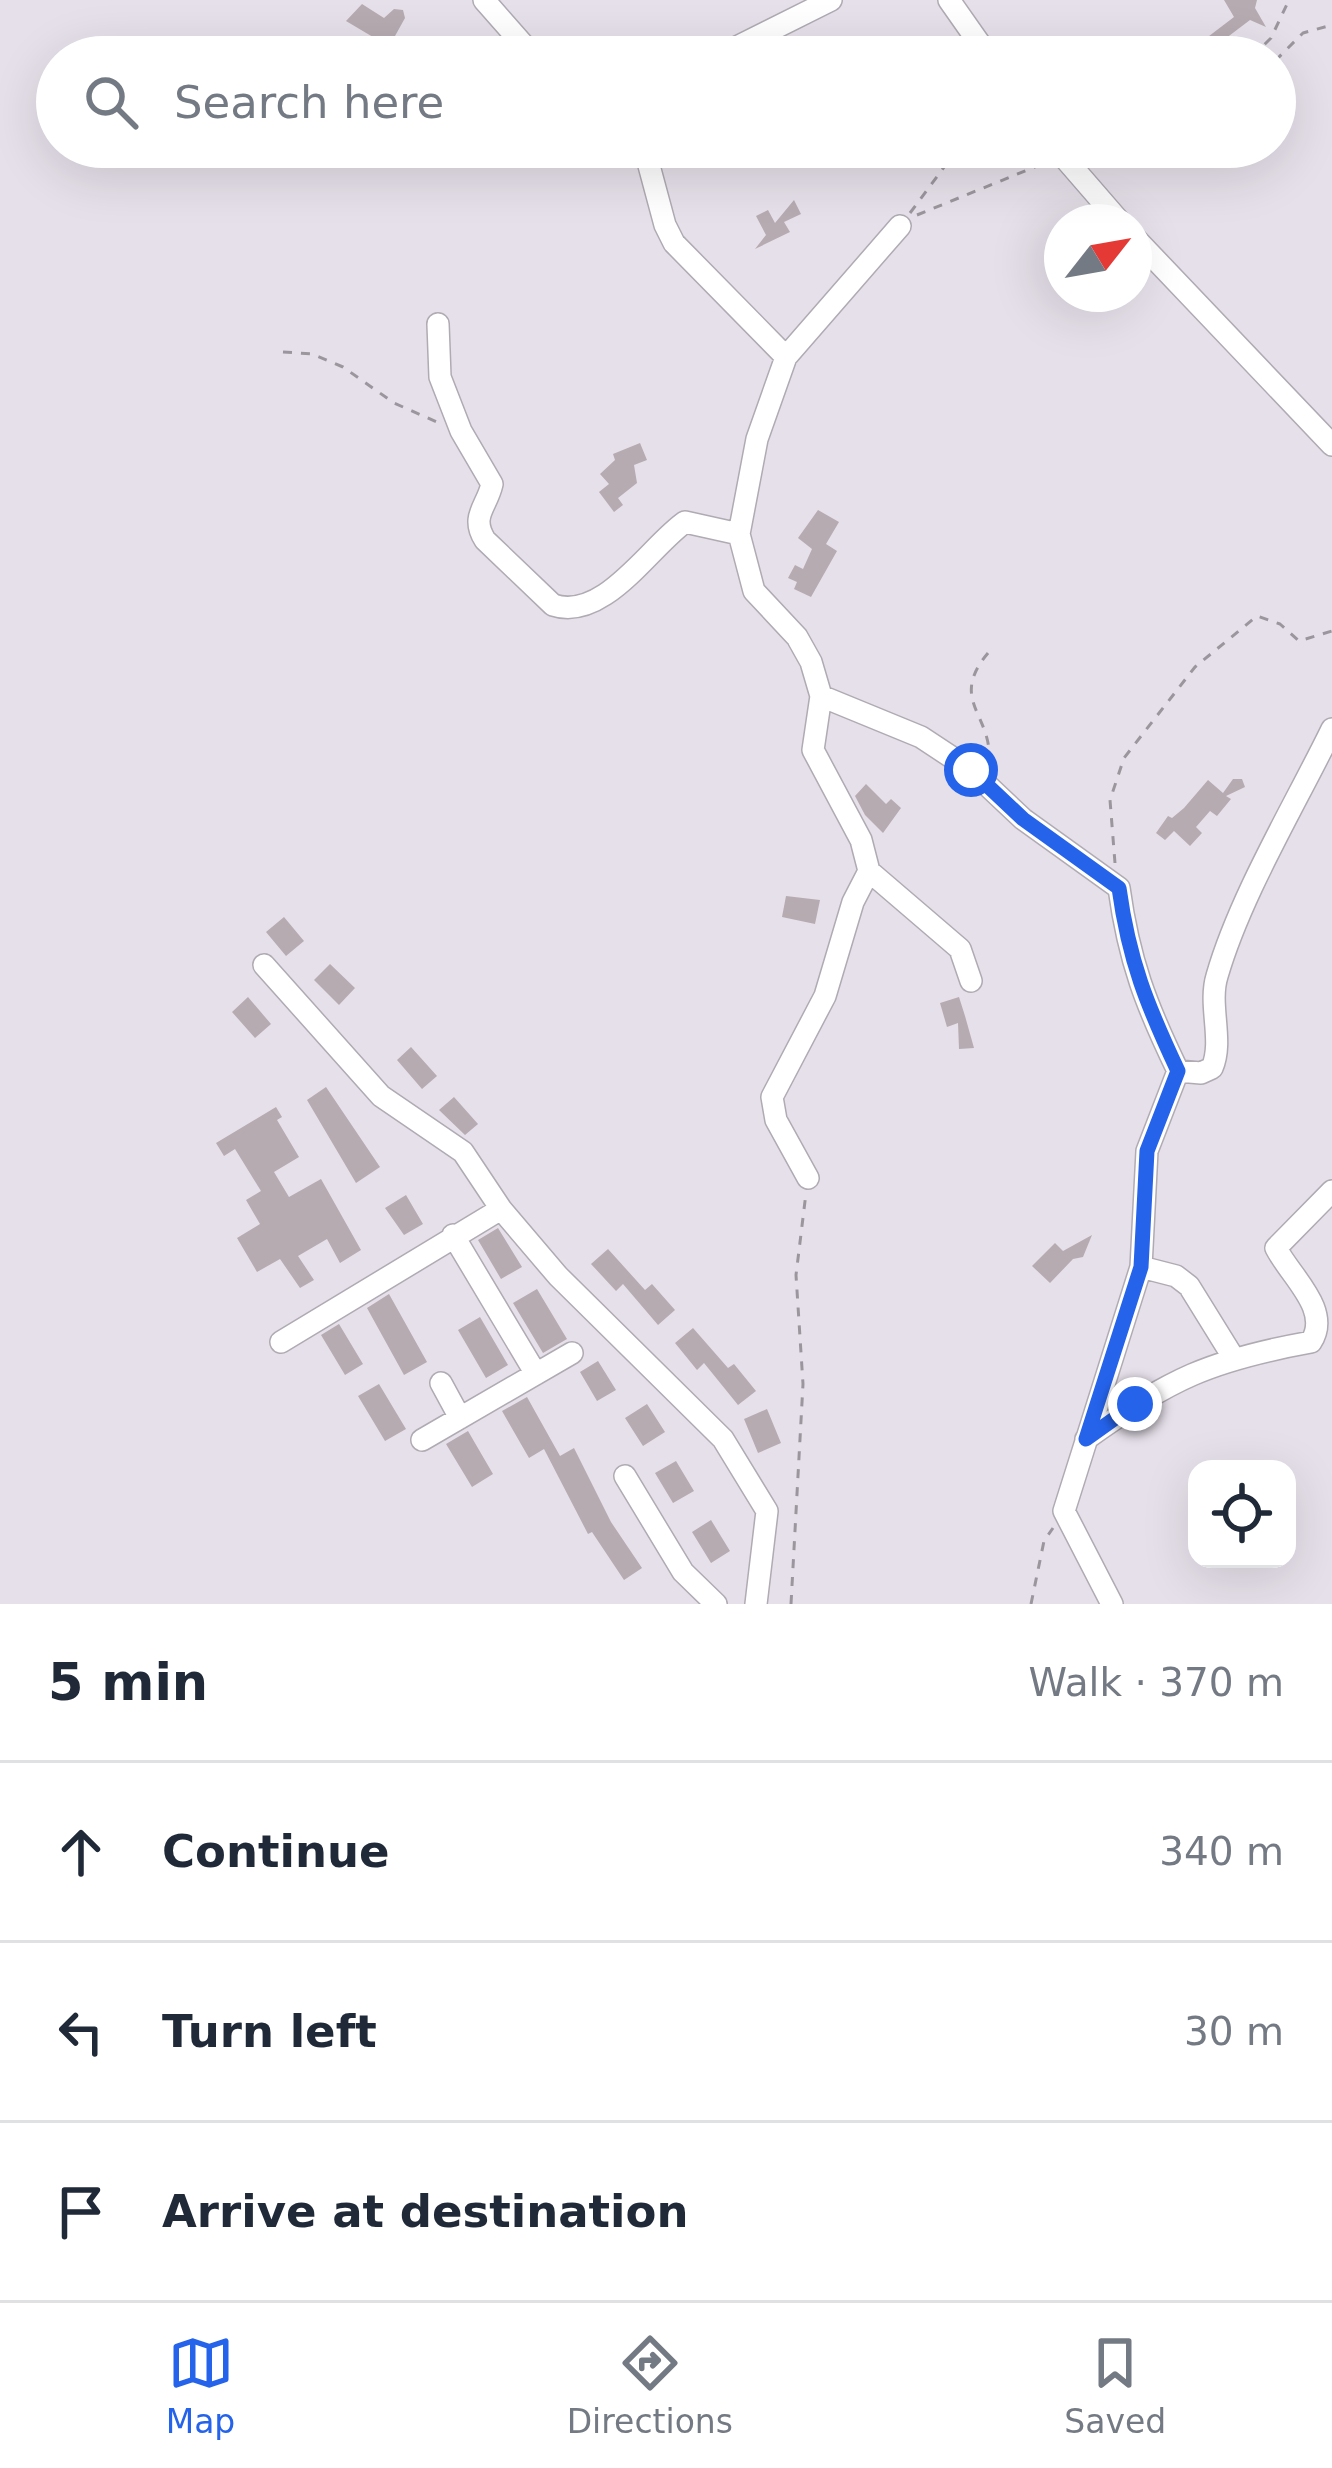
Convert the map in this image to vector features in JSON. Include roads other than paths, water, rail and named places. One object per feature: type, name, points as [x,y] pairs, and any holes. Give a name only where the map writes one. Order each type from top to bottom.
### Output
[{"type":"street","points":[[484,0],[516,36]]},
{"type":"street","points":[[759,36],[831,0]]},
{"type":"street","points":[[949,0],[974,36]]},
{"type":"street","points":[[651,168],[674,243],[787,357]]},
{"type":"street","points":[[1073,168],[1104,204]]},
{"type":"street","points":[[900,226],[787,357],[757,439],[739,534],[754,590],[797,637],[812,662],[821,696],[815,757],[861,840],[869,871],[961,950],[970,981]]},
{"type":"street","points":[[1152,256],[1332,445]]},
{"type":"street","points":[[438,324],[440,377],[461,430],[491,484],[477,516],[481,534],[560,608],[576,606],[616,587],[685,522],[739,534]]},
{"type":"street","points":[[821,696],[921,737],[1119,888],[1136,979],[1178,1071],[1147,1151],[1141,1267],[1064,1511],[1112,1604]]},
{"type":"street","points":[[1178,1071],[1201,1073],[1212,1068],[1216,1059],[1214,982],[1228,942],[1332,729]]},
{"type":"street","points":[[808,1178],[776,1120],[772,1097],[826,996],[853,902],[869,871]]},
{"type":"street","points":[[264,965],[381,1096],[463,1153],[501,1209],[558,1276],[723,1439],[767,1511],[756,1604]]},
{"type":"street","points":[[1086,1439],[1173,1382],[1233,1357],[1311,1342],[1318,1335],[1323,1319],[1320,1306],[1276,1248],[1332,1191]]},
{"type":"street","points":[[281,1342],[501,1209]]},
{"type":"street","points":[[453,1235],[536,1374]]},
{"type":"street","points":[[1141,1267],[1176,1276],[1189,1286],[1233,1357]]},
{"type":"street","points":[[422,1440],[572,1352]]},
{"type":"street","points":[[441,1383],[460,1418]]},
{"type":"street","points":[[625,1476],[683,1572],[716,1604]]}]
